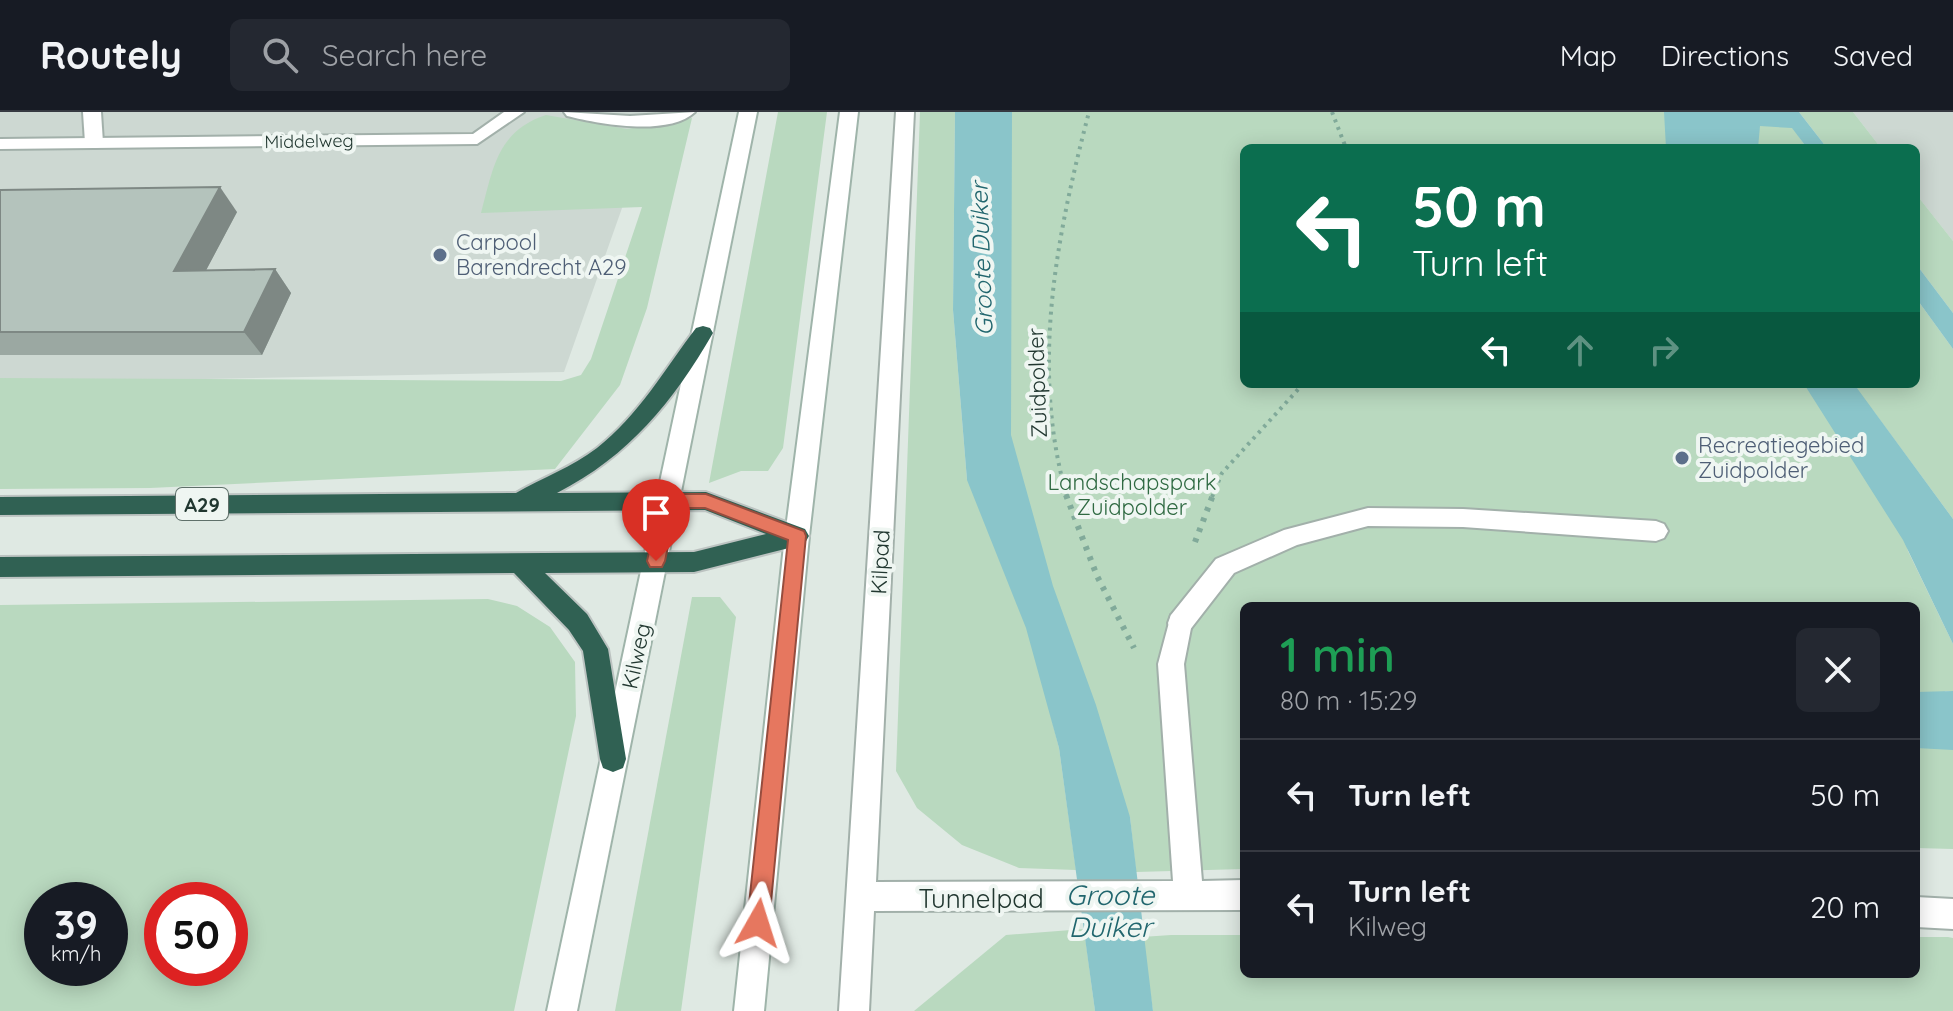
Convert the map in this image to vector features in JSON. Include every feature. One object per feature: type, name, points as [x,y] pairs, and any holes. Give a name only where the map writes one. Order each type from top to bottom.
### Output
[{"type":"highway","name":"A29","points":[[518,501],[558,482],[623,438],[703,333]]},
{"type":"highway","name":"A29","points":[[0,506],[706,501],[797,536]]},
{"type":"highway","points":[[0,567],[694,562],[797,536]]},
{"type":"highway","points":[[518,562],[578,622],[595,649],[613,759]]},
{"type":"street","points":[[92,112],[94,143]]},
{"type":"street","name":"Middelweg","points":[[0,144],[477,139],[515,112]]},
{"type":"street","points":[[573,112],[617,122],[657,119],[686,112]]},
{"type":"street","name":"Kilweg","points":[[562,1011],[748,112]]},
{"type":"street","points":[[749,1011],[797,536],[849,112]]},
{"type":"street","name":"Kilpad","points":[[854,1011],[905,112]]},
{"type":"street","points":[[1189,895],[1171,664],[1180,623],[1225,566],[1292,537],[1368,517],[1463,518],[1656,531]]},
{"type":"street","name":"Tunnelpad","points":[[861,897],[1240,895]]},
{"type":"street","points":[[1920,912],[1953,914]]},
{"type":"path","name":"Zuidpolder","points":[[1089,112],[1068,188],[1050,324],[1049,386],[1054,446],[1072,509],[1111,608],[1136,651],[1171,664]]},
{"type":"path","points":[[1332,112],[1344,144]]},
{"type":"path","points":[[1194,547],[1197,532],[1222,473],[1299,388]]},
{"type":"shaded area","points":[[0,112],[656,112],[564,372],[0,383]]},
{"type":"shaded area","points":[[1853,112],[1953,112],[1953,241],[1920,199],[1920,144],[1878,144]]},
{"type":"green space","points":[[778,112],[827,112],[783,448],[768,471],[741,471],[709,483]]},
{"type":"green space","name":"Landschapspark Zuidpolder","points":[[920,112],[955,112],[953,310],[967,480],[990,112],[1793,112],[1799,137],[1804,144],[1240,144],[1240,388],[1920,388],[1920,304],[1953,349],[1953,519],[1872,409],[1908,551],[1953,644],[1953,691],[1945,691],[1953,723],[1953,849],[1920,848],[1920,602],[1240,602],[1240,869],[1136,872],[1130,817],[1047,701],[1059,748],[1076,870],[1019,868],[962,845],[917,808],[896,771]]},
{"type":"green space","points":[[1799,112],[1853,112],[1878,144],[1824,144]]},
{"type":"green space","points":[[546,115],[627,129],[692,118],[647,308],[620,385],[555,469],[150,488],[0,489],[0,378],[561,381],[581,375],[591,359],[642,207],[481,213],[494,167],[507,141],[530,122]]},
{"type":"green space","points":[[1920,199],[1953,241],[1953,313],[1920,269]]},
{"type":"green space","points":[[692,597],[720,597],[736,617],[681,1011],[615,1011]]},
{"type":"green space","points":[[488,599],[517,606],[550,627],[575,662],[576,716],[514,1011],[0,1011],[0,605]]},
{"type":"green space","points":[[1084,929],[1095,1011],[914,1011],[1006,935]]},
{"type":"green space","points":[[1240,935],[1240,978],[1920,978],[1920,937],[1948,937],[1953,938],[1953,1011],[1153,1011],[1142,937]]},
{"type":"water","name":"Groote Duiker","points":[[955,112],[1012,112],[1011,435],[1053,586],[1096,705],[1130,817],[1153,1011],[1095,1011],[1059,748],[1026,628],[967,480],[953,310]]},
{"type":"water","points":[[1664,112],[1799,112],[1824,144],[1804,144],[1792,128],[1760,126],[1758,144],[1666,144]]},
{"type":"water","points":[[1920,269],[1953,313],[1953,349],[1920,304]]},
{"type":"water","points":[[1807,388],[1857,388],[1953,519],[1953,644],[1903,540]]},
{"type":"water","points":[[1953,691],[1953,750],[1920,748],[1920,692]]},
{"type":"building","points":[[220,187],[174,271],[275,269],[244,332],[0,332],[0,190]]},
{"type":"place","name":"Carpool Barendrecht A29","points":[[440,255]]},
{"type":"place","name":"Recreatiegebied Zuidpolder","points":[[1682,458]]},
{"type":"route","points":[[656,561],[669,501],[706,501],[797,536],[758,923]]}]
